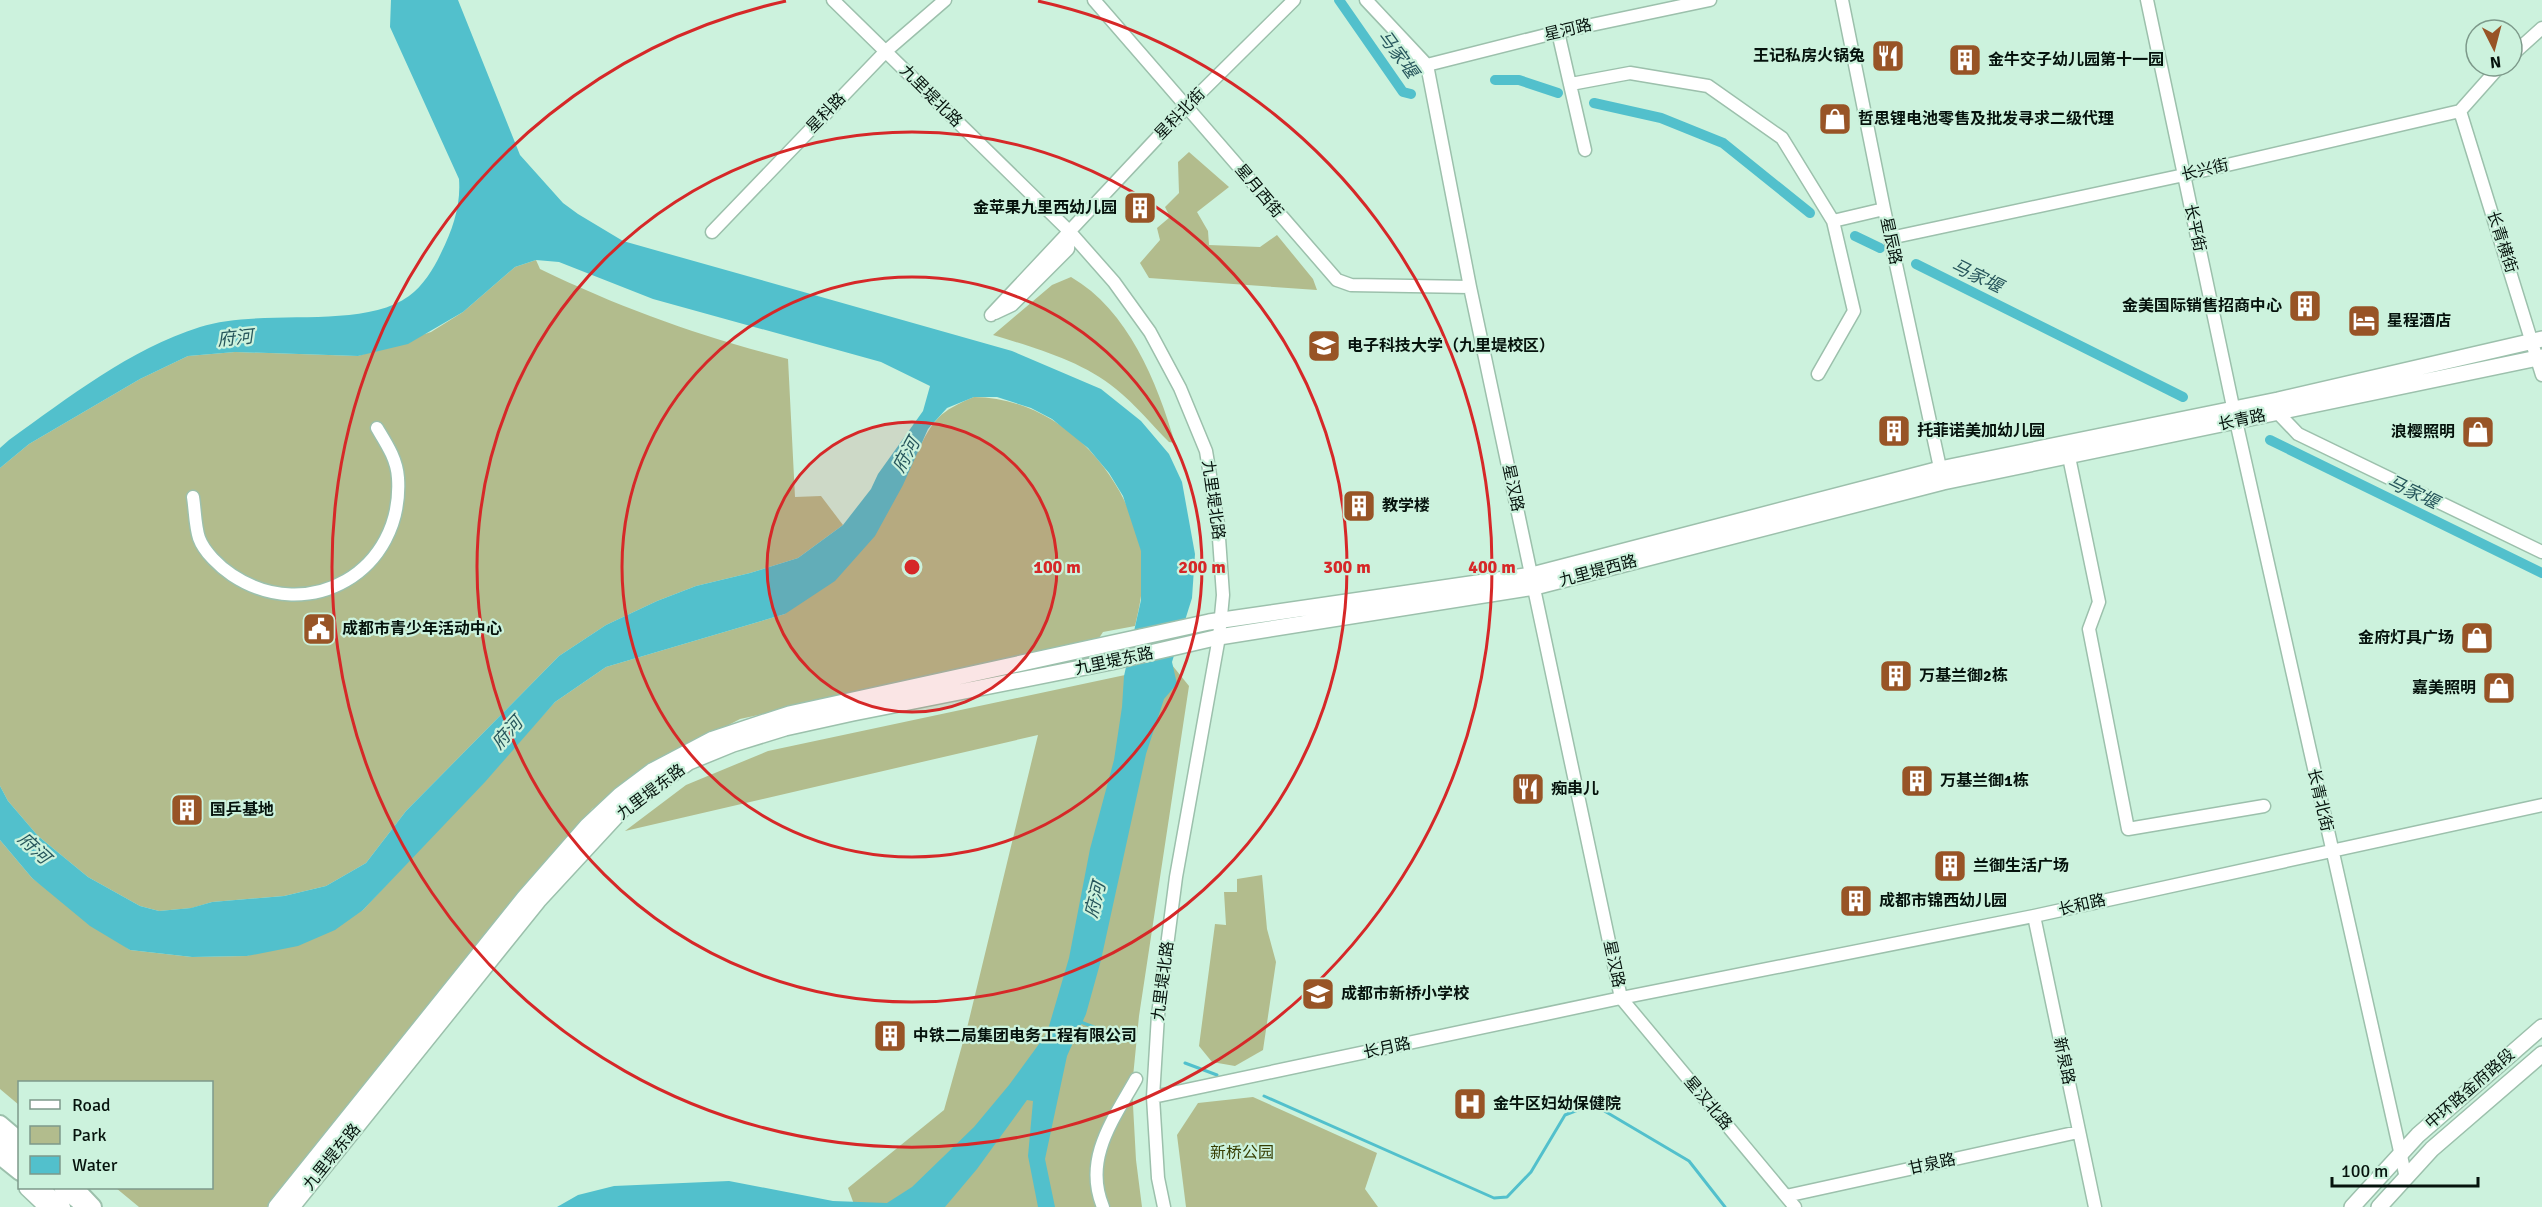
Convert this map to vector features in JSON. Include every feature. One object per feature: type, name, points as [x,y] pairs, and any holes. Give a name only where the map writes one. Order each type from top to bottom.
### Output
[{"type":"highway","points":[[0,1124],[18,1139]]},
{"type":"highway","points":[[0,1141],[18,1155]]},
{"type":"highway","points":[[0,1156],[18,1170]]},
{"type":"highway","points":[[40,1189],[62,1207]]},
{"type":"highway","points":[[56,1189],[78,1207]]},
{"type":"highway","points":[[76,1189],[93,1207]]},
{"type":"main road","points":[[1942,475],[2234,414],[2278,400],[2538,340]]},
{"type":"main road","name":"长青路","points":[[1942,475],[2069,457],[2234,414],[2277,412],[2540,358]]},
{"type":"main road","name":"九里堤西路","points":[[1177,647],[1219,637],[1533,581],[1942,475]]},
{"type":"main road","points":[[276,1207],[532,889],[587,826],[620,795],[652,771],[712,739],[789,714],[1001,669],[1182,627],[1221,620],[1533,581]]},
{"type":"main road","name":"九里堤东路","points":[[292,1207],[538,901],[623,809],[689,762],[733,744],[785,728],[1177,647]]},
{"type":"main road","name":"中环路金府路段","points":[[2352,1207],[2418,1135],[2542,1027]]},
{"type":"main road","name":"中环路金府路段","points":[[2379,1207],[2432,1149],[2542,1054]]},
{"type":"main road","points":[[0,1132],[18,1148]]},
{"type":"main road","points":[[0,1161],[18,1178]]},
{"type":"main road","points":[[28,1189],[47,1207]]},
{"type":"main road","points":[[63,1189],[85,1207]]},
{"type":"street","name":"九里堤北路","points":[[833,0],[1069,231],[1114,282],[1150,332],[1180,388],[1206,451],[1218,524],[1221,620],[1176,877],[1158,1015],[1153,1097],[1158,1178],[1164,1207]]},
{"type":"street","name":"星科路","points":[[712,232],[885,51],[945,0]]},
{"type":"street","name":"星月西街","points":[[1094,0],[1337,280],[1351,285],[1470,287]]},
{"type":"street","name":"星科北街","points":[[1069,231],[1068,249],[1012,305],[991,315],[998,306],[1187,106],[1294,0]]},
{"type":"street","points":[[1366,0],[1427,65]]},
{"type":"street","name":"星河路","points":[[1427,65],[1558,32],[1710,0]]},
{"type":"street","name":"星辰路","points":[[1842,0],[1890,238],[1942,475]]},
{"type":"street","name":"长平街","points":[[2147,0],[2234,414]]},
{"type":"street","points":[[2524,44],[2542,28]]},
{"type":"street","points":[[1558,32],[1585,150]]},
{"type":"street","name":"星汉路","points":[[1427,65],[1470,287],[1621,998]]},
{"type":"street","points":[[1571,84],[1630,73],[1708,86],[1782,138],[1833,221],[1854,310],[1818,374]]},
{"type":"street","points":[[2460,111],[2489,78]]},
{"type":"street","name":"长兴街","points":[[1890,238],[2184,175],[2460,111]]},
{"type":"street","name":"长青横街","points":[[2460,111],[2538,340],[2542,375]]},
{"type":"street","points":[[1833,221],[1884,209]]},
{"type":"street","points":[[2277,412],[2298,434],[2542,552]]},
{"type":"street","name":"长青北街","points":[[2234,414],[2406,1178]]},
{"type":"street","points":[[193,496],[199,538],[221,567],[251,587],[286,596],[322,592],[355,576],[380,550],[396,518],[398,477],[394,458],[377,428]]},
{"type":"street","points":[[2069,457],[2099,602],[2089,629],[2128,829],[2264,806]]},
{"type":"street","name":"长和路","points":[[1621,998],[2034,916],[2331,849],[2542,805]]},
{"type":"street","name":"新泉路","points":[[2034,916],[2095,1207]]},
{"type":"street","name":"长月路","points":[[1153,1097],[1621,998]]},
{"type":"street","name":"星汉北路","points":[[1621,998],[1795,1207]]},
{"type":"street","points":[[1103,1207],[1097,1192],[1097,1155],[1136,1079]]},
{"type":"street","name":"甘泉路","points":[[1786,1196],[2078,1132]]},
{"type":"green space","points":[[1189,152],[1229,187],[1197,212],[1208,231],[1209,245],[1260,247],[1277,235],[1313,279],[1317,290],[1149,278],[1140,263],[1160,240],[1157,228],[1170,217],[1165,207],[1179,193],[1178,162]]},
{"type":"green space","points":[[536,260],[540,269],[631,309],[723,341],[788,359],[795,497],[821,496],[843,525],[798,558],[696,586],[657,601],[606,625],[559,656],[406,811],[366,863],[326,886],[284,896],[212,902],[192,908],[159,911],[140,906],[88,877],[38,836],[8,801],[0,786],[0,468],[29,444],[140,379],[188,356],[235,352],[358,356],[431,332],[463,312],[515,267]]},
{"type":"green space","points":[[1071,277],[1109,308],[1138,349],[1159,396],[1175,443],[1169,442],[1137,408],[1103,379],[1058,356],[993,335],[1052,285]]},
{"type":"green space","points":[[974,397],[1005,401],[1033,410],[1060,425],[1083,444],[1103,466],[1120,492],[1133,520],[1141,549],[1142,588],[1135,626],[1103,632],[1097,641],[740,719],[664,759],[592,809],[267,1207],[139,1207],[117,1189],[213,1189],[213,1081],[18,1081],[18,1104],[0,1089],[0,840],[32,878],[130,950],[192,957],[247,956],[363,910],[555,702],[606,667],[785,614],[917,453],[933,424],[953,407]]},
{"type":"green space","points":[[1172,665],[1189,686],[1139,1016],[1132,1087],[1136,1160],[1142,1207],[855,1207],[848,1188],[944,1110],[968,1024],[1038,735],[625,831],[686,785],[768,751]]},
{"type":"green space","points":[[1262,875],[1267,929],[1276,962],[1263,1050],[1235,1066],[1212,1062],[1199,1046],[1215,924],[1226,925],[1224,892],[1237,892],[1237,879]]},
{"type":"green space","name":"新桥公园","points":[[1253,1097],[1377,1153],[1365,1189],[1378,1207],[1186,1207],[1177,1135],[1198,1103]]},
{"type":"water","name":"府河","points":[[391,0],[458,0],[520,155],[563,203],[623,241],[1012,351],[1101,389],[1141,421],[1169,454],[1182,482],[1195,554],[1192,598],[1172,662],[1177,684],[1164,699],[1146,754],[1101,960],[1086,1014],[1067,1056],[1045,1159],[1055,1207],[1038,1207],[1028,1156],[1033,1101],[1027,1100],[977,1169],[945,1207],[557,1207],[578,1195],[614,1186],[729,1181],[833,1201],[887,1203],[912,1187],[974,1127],[1009,1085],[1047,1033],[1069,958],[1090,849],[1114,760],[1124,676],[1141,600],[1141,551],[1123,496],[1109,473],[1088,448],[1052,419],[1031,408],[997,397],[974,397],[947,408],[928,429],[903,485],[875,536],[835,581],[785,614],[606,667],[555,702],[485,782],[363,910],[335,930],[298,946],[247,956],[192,957],[130,950],[90,926],[32,878],[0,840],[0,786],[8,801],[38,836],[88,877],[140,906],[159,911],[191,908],[212,902],[284,896],[326,886],[366,863],[406,811],[559,656],[606,625],[657,601],[696,586],[798,558],[843,525],[871,489],[878,474],[923,411],[930,386],[881,362],[653,299],[559,262],[536,260],[515,267],[463,312],[408,344],[358,356],[235,352],[188,356],[140,379],[29,444],[0,468],[0,448],[9,440],[100,376],[174,336],[224,321],[365,313],[389,307],[409,296],[423,282],[438,259],[452,226],[459,198],[459,179],[390,27]]},
{"type":"waterway","name":"马家堰","points":[[1339,0],[1403,92],[1411,94]]},
{"type":"waterway","name":"马家堰","points":[[1495,80],[1519,80],[1558,93]]},
{"type":"waterway","name":"马家堰","points":[[1594,103],[1661,118],[1723,143],[1810,213]]},
{"type":"waterway","name":"马家堰","points":[[1855,236],[1880,248]]},
{"type":"waterway","name":"马家堰","points":[[1916,264],[2183,397]]},
{"type":"waterway","name":"马家堰","points":[[2270,440],[2542,573]]},
{"type":"waterway","points":[[1078,1021],[1133,1042]]},
{"type":"waterway","points":[[1185,1063],[1217,1075]]},
{"type":"waterway","points":[[1264,1096],[1494,1198],[1507,1197],[1531,1172],[1565,1115],[1596,1106],[1689,1161],[1725,1207]]},
{"type":"place","name":"王记私房火锅兔","points":[[1888,56]]},
{"type":"place","name":"金牛交子幼儿园第十一园","points":[[1965,60]]},
{"type":"place","name":"哲思锂电池零售及批发寻求二级代理","points":[[1835,119]]},
{"type":"place","name":"金苹果九里西幼儿园","points":[[1140,208]]},
{"type":"place","name":"金美国际销售招商中心","points":[[2305,306]]},
{"type":"place","name":"星程酒店","points":[[2364,321]]},
{"type":"place","name":"电子科技大学（九里堤校区）","points":[[1324,346]]},
{"type":"place","name":"托菲诺美加幼儿园","points":[[1894,431]]},
{"type":"place","name":"浪樱照明","points":[[2478,432]]},
{"type":"place","name":"教学楼","points":[[1359,506]]},
{"type":"place","name":"成都市青少年活动中心","points":[[319,629]]},
{"type":"place","name":"金府灯具广场","points":[[2477,638]]},
{"type":"place","name":"万基兰御2栋","points":[[1896,676]]},
{"type":"place","name":"嘉美照明","points":[[2499,688]]},
{"type":"place","name":"万基兰御1栋","points":[[1917,781]]},
{"type":"place","name":"痴串儿","points":[[1528,789]]},
{"type":"place","name":"国乒基地","points":[[187,810]]},
{"type":"place","name":"兰御生活广场","points":[[1950,866]]},
{"type":"place","name":"成都市锦西幼儿园","points":[[1856,901]]},
{"type":"place","name":"成都市新桥小学校","points":[[1318,994]]},
{"type":"place","name":"中铁二局集团电务工程有限公司","points":[[890,1036]]},
{"type":"place","name":"金牛区妇幼保健院","points":[[1470,1104]]}]
